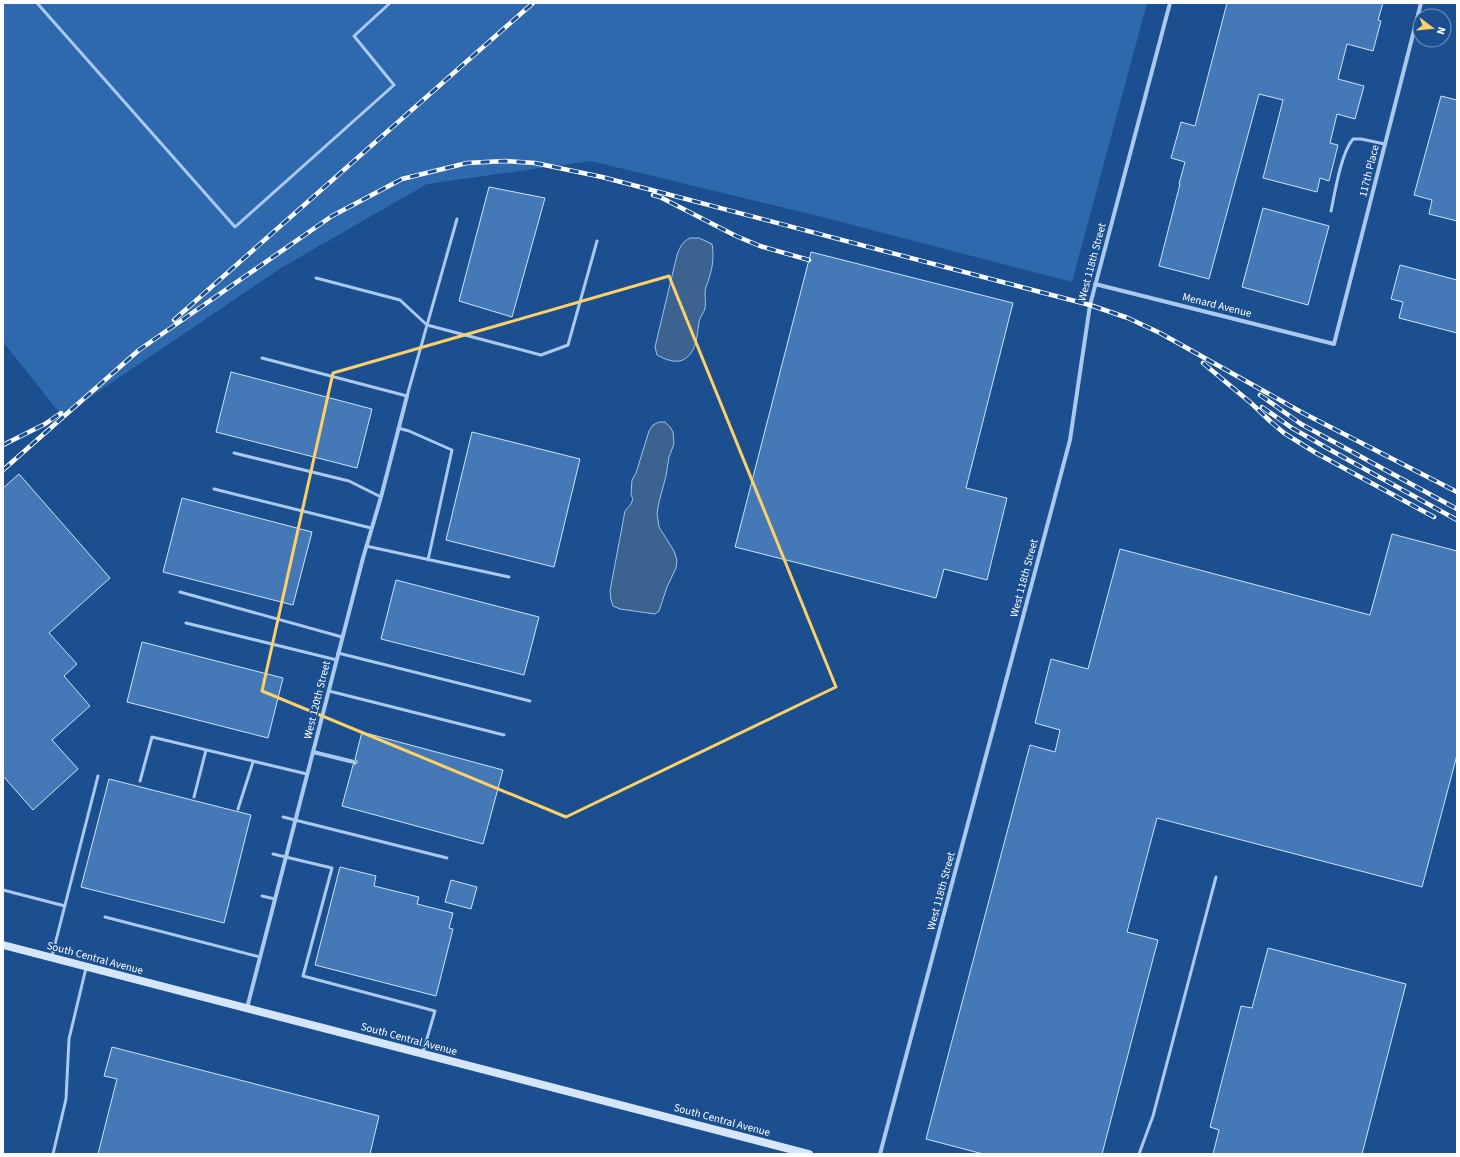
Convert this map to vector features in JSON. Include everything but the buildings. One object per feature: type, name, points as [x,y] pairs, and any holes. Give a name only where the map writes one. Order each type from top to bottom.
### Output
[{"type":"street","name":"West 118th Street","points":[[880,1154],[1070,440],[1090,305],[1170,3]]},
{"type":"street","name":"117th Place","points":[[1334,344],[1421,3]]},
{"type":"street","name":"Menard Avenue","points":[[1095,284],[1334,344]]},
{"type":"street","name":"West 120th Street","points":[[247,1008],[342,637],[407,396]]},
{"type":"street","points":[[313,752],[354,762]]},
{"type":"street","name":"South Central Avenue","points":[[3,945],[809,1154]]},
{"type":"lane","points":[[37,3],[235,227],[394,84],[354,36],[390,3]]},
{"type":"lane","points":[[1331,211],[1341,166],[1349,144],[1353,139],[1385,144]]},
{"type":"lane","points":[[262,358],[407,396],[457,219]]},
{"type":"lane","points":[[316,278],[400,300],[427,325],[541,355],[568,345],[597,241]]},
{"type":"lane","points":[[398,428],[409,431],[452,450],[428,560]]},
{"type":"lane","points":[[234,453],[350,480],[380,497]]},
{"type":"lane","points":[[214,489],[371,528]]},
{"type":"lane","points":[[366,546],[509,578]]},
{"type":"lane","points":[[180,592],[342,637]]},
{"type":"lane","points":[[186,623],[336,660]]},
{"type":"lane","points":[[338,653],[530,701]]},
{"type":"lane","points":[[329,691],[504,735]]},
{"type":"lane","points":[[140,781],[152,737],[307,774]]},
{"type":"lane","points":[[194,796],[206,750]]},
{"type":"lane","points":[[238,809],[253,762]]},
{"type":"lane","points":[[52,958],[98,776]]},
{"type":"lane","points":[[283,817],[447,858]]},
{"type":"lane","points":[[273,854],[332,868],[303,976],[435,1011],[423,1054]]},
{"type":"lane","points":[[1139,1154],[1153,1116],[1216,877]]},
{"type":"lane","points":[[3,890],[65,906]]},
{"type":"lane","points":[[262,896],[275,899]]},
{"type":"lane","points":[[105,917],[260,957]]},
{"type":"lane","points":[[53,1154],[66,1099],[69,1039],[87,967]]},
{"type":"highlighted area","points":[[669,276],[836,687],[566,817],[262,691],[333,373]]},
{"type":"shaded area","points":[[3,3],[1147,3],[1072,282],[818,216],[591,161],[427,184],[281,268],[62,416],[3,342]]},
{"type":"shaded area","points":[[690,238],[699,238],[712,244],[712,265],[705,291],[705,308],[700,320],[694,347],[690,355],[679,361],[667,360],[657,355],[655,347],[677,255],[685,241]]},
{"type":"shaded area","points":[[659,422],[665,422],[670,427],[673,432],[674,444],[669,457],[657,513],[659,527],[674,551],[677,560],[676,568],[667,587],[659,611],[655,614],[620,609],[613,606],[610,591],[625,511],[633,499],[631,495],[632,480],[636,473],[649,431],[653,425]]},
{"type":"railway","points":[[174,320],[533,3]]},
{"type":"railway","points":[[3,470],[139,350],[332,216],[402,179],[467,163],[505,161],[535,163],[602,177],[1090,305],[1128,318],[1160,333],[1303,413],[1457,492]]},
{"type":"railway","points":[[653,195],[660,197],[736,236],[760,246],[809,260]]},
{"type":"railway","points":[[1203,363],[1284,433],[1316,453],[1434,517]]},
{"type":"railway","points":[[1260,395],[1301,424],[1457,509]]},
{"type":"railway","points":[[1262,407],[1292,428],[1457,520]]},
{"type":"railway","points":[[3,445],[45,424],[61,413]]}]
